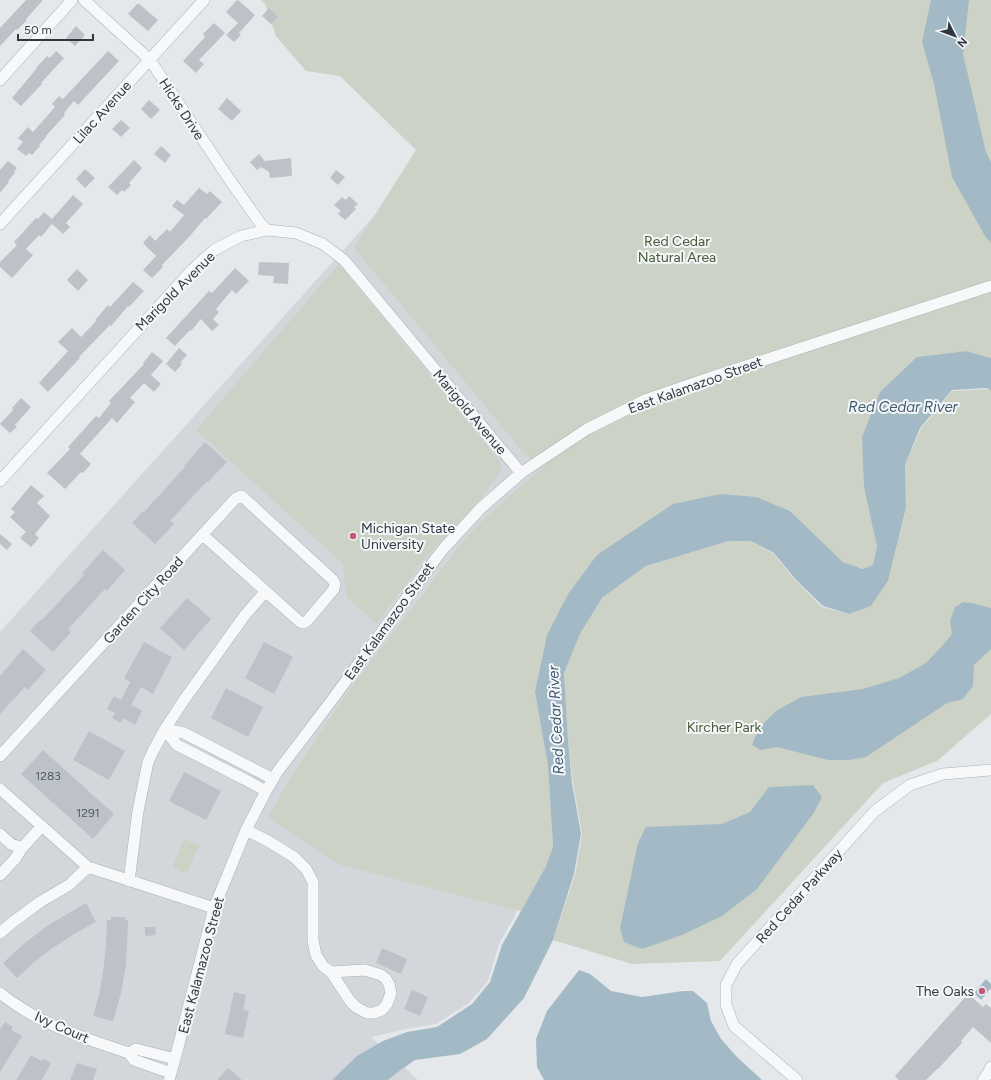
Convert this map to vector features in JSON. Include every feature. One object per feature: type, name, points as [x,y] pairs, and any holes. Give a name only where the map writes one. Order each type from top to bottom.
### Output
[{"type":"street","points":[[0,80],[72,0]]},
{"type":"street","name":"Hicks Drive","points":[[84,0],[150,60],[225,173],[267,230]]},
{"type":"street","name":"Lilac Avenue","points":[[0,224],[204,0]]},
{"type":"street","name":"Marigold Avenue","points":[[0,482],[192,270],[214,250],[241,236],[267,230],[296,233],[323,244],[344,260],[521,473]]},
{"type":"street","name":"East Kalamazoo Street","points":[[170,1076],[214,908],[246,830],[266,791],[273,779],[420,578],[444,548],[481,508],[521,473],[587,429],[645,400],[990,286]]},
{"type":"street","name":"Garden City Road","points":[[0,756],[235,499],[241,496],[293,542],[333,580],[335,584],[334,589],[303,623],[266,592]]},
{"type":"street","points":[[129,881],[138,811],[148,762],[165,729],[184,700],[245,615],[266,592],[203,535]]},
{"type":"street","points":[[165,729],[184,733],[273,779]]},
{"type":"street","points":[[165,729],[177,745],[266,791]]},
{"type":"street","name":"Red Cedar Parkway","points":[[797,1080],[734,1026],[726,1005],[726,984],[737,964],[875,811],[910,785],[943,774],[991,770]]},
{"type":"street","points":[[0,788],[88,867],[214,908]]},
{"type":"street","points":[[0,875],[42,826]]},
{"type":"street","points":[[246,830],[294,857],[306,869],[313,882],[313,940],[316,955],[350,1001],[356,1007],[367,1013],[374,1013],[382,1010],[387,1004],[391,993],[389,984],[381,975],[365,970],[330,972]]},
{"type":"street","points":[[1,836],[11,844],[22,848]]},
{"type":"street","points":[[0,933],[12,922],[40,902],[69,885],[88,867]]},
{"type":"street","name":"Ivy Court","points":[[0,993],[28,1012],[52,1025],[76,1036],[129,1053]]},
{"type":"street","points":[[170,1076],[134,1060],[129,1053],[136,1049],[175,1059]]},
{"type":"street","points":[[983,1080],[991,1067]]},
{"type":"shaded area","name":"Michigan State University","points":[[435,148],[792,508],[566,593],[542,867],[499,944],[488,981],[469,1003],[436,1024],[371,1037],[418,1080],[0,1080],[0,632]]},
{"type":"green space","name":"Red Cedar Natural Area","points":[[261,0],[991,0],[991,358],[966,351],[917,357],[872,522],[877,547],[874,565],[864,569],[843,562],[790,511],[568,594],[547,635],[535,692],[548,765],[553,847],[546,866],[521,911],[340,865],[268,817],[299,764],[333,714],[452,554],[488,515],[541,469],[523,452],[354,248],[416,150],[340,76],[306,71],[276,36],[265,4]]},
{"type":"green space","points":[[339,264],[499,460],[502,469],[482,497],[424,560],[377,624],[346,597],[343,564],[196,430]]},
{"type":"green space","name":"Kircher Park","points":[[987,389],[991,391],[991,714],[937,761],[883,783],[720,961],[632,964],[553,940],[575,875],[582,834],[573,783],[568,739],[564,673],[580,634],[602,598],[646,566],[729,541],[751,541],[774,554],[795,580],[822,607],[849,614],[871,606],[888,581],[906,509],[905,465],[921,428],[952,391]]},
{"type":"green space","points":[[184,839],[199,845],[187,874],[172,868]]},
{"type":"water","points":[[931,0],[969,0],[963,54],[986,152],[991,162],[991,243],[985,236],[952,177],[934,84],[922,42]]},
{"type":"water","name":"Red Cedar River","points":[[966,351],[991,358],[991,391],[987,388],[952,390],[920,428],[905,465],[906,508],[888,581],[871,606],[849,614],[823,606],[796,580],[774,553],[751,541],[729,541],[646,566],[602,598],[580,634],[564,673],[572,783],[581,834],[574,874],[553,940],[524,998],[487,1039],[460,1054],[415,1060],[388,1080],[332,1080],[357,1056],[383,1041],[407,1032],[437,1027],[472,1004],[490,982],[502,945],[546,866],[553,847],[548,765],[535,692],[547,635],[568,594],[597,555],[673,504],[721,494],[756,497],[790,511],[843,562],[863,569],[873,565],[877,547],[864,487],[862,437],[880,392],[917,357]]},
{"type":"water","points":[[963,602],[991,608],[991,649],[974,665],[973,686],[963,699],[947,703],[866,757],[849,760],[828,760],[777,747],[760,750],[752,745],[759,728],[776,711],[801,697],[863,689],[899,678],[926,663],[952,634],[950,621],[955,607]]},
{"type":"water","points":[[813,785],[822,797],[813,814],[757,889],[722,916],[682,935],[642,949],[624,942],[620,928],[638,843],[646,827],[722,824],[750,812],[769,787]]},
{"type":"water","points":[[579,970],[590,974],[611,991],[642,997],[693,991],[707,1003],[711,1021],[721,1039],[736,1056],[762,1080],[544,1080],[537,1067],[536,1039],[547,1011]]},
{"type":"water","name":"The Oaks","points":[[986,979],[991,984],[991,988],[981,1000],[974,993]]},
{"type":"building","points":[[26,0],[43,0],[26,19],[27,20],[0,46],[0,28]]},
{"type":"building","points":[[237,0],[255,15],[239,33],[241,35],[234,42],[226,35],[238,23],[226,12]]},
{"type":"building","points":[[138,3],[158,20],[148,31],[128,14]]},
{"type":"building","points":[[269,8],[278,17],[271,24],[262,16]]},
{"type":"building","points":[[214,23],[225,33],[199,60],[204,64],[196,73],[183,61],[205,37],[203,34]]},
{"type":"building","points":[[76,26],[85,35],[75,46],[66,38]]},
{"type":"building","points":[[56,51],[64,58],[21,106],[12,98],[47,56],[50,58]]},
{"type":"building","points":[[108,51],[119,61],[78,105],[74,101],[64,113],[65,115],[46,136],[32,155],[29,153],[26,156],[17,149],[23,142],[18,138],[28,127],[33,132],[55,107],[52,104],[59,96],[63,99]]},
{"type":"building","points":[[227,98],[241,111],[232,121],[218,109]]},
{"type":"building","points":[[149,100],[160,110],[151,119],[141,109]]},
{"type":"building","points":[[121,120],[130,128],[121,137],[112,129]]},
{"type":"building","points":[[161,146],[171,155],[165,163],[154,154]]},
{"type":"building","points":[[259,154],[265,161],[291,158],[292,176],[270,178],[269,172],[261,167],[257,170],[250,162]]},
{"type":"building","points":[[134,160],[142,168],[129,183],[131,185],[124,192],[122,190],[117,195],[108,187]]},
{"type":"building","points":[[8,161],[17,168],[14,172],[15,173],[8,181],[9,182],[0,193],[0,170]]},
{"type":"building","points":[[85,169],[95,178],[85,188],[76,179]]},
{"type":"building","points":[[336,170],[345,177],[338,185],[330,178]]},
{"type":"building","points":[[199,188],[207,194],[210,191],[222,202],[206,219],[205,218],[152,278],[143,270],[156,256],[143,243],[150,235],[155,241],[167,229],[170,232],[184,215],[172,206],[177,200],[184,205]]},
{"type":"building","points":[[73,195],[83,204],[66,223],[70,227],[63,234],[52,224],[41,237],[39,235],[26,249],[33,255],[12,278],[0,267],[0,262],[17,245],[14,242],[36,218],[38,219],[44,212],[52,219]]},
{"type":"building","points":[[349,196],[358,204],[354,207],[356,209],[345,220],[338,214],[341,211],[334,205],[342,197],[346,200]]},
{"type":"building","points":[[259,262],[289,263],[288,284],[273,283],[274,276],[258,275]]},
{"type":"building","points":[[235,268],[249,281],[236,294],[232,290],[216,309],[219,312],[213,319],[219,325],[212,331],[201,319],[175,346],[166,338],[209,291],[212,293]]},
{"type":"building","points":[[77,269],[88,280],[78,291],[67,280]]},
{"type":"building","points":[[133,282],[144,291],[79,357],[80,358],[48,392],[39,383],[68,351],[58,342],[72,328],[81,337],[108,305],[110,307]]},
{"type":"building","points":[[179,348],[187,355],[175,372],[166,364]]},
{"type":"building","points":[[152,352],[163,361],[151,375],[161,384],[154,392],[144,383],[130,398],[135,402],[117,423],[112,418],[80,454],[91,464],[65,489],[47,473],[70,449],[68,447],[96,416],[99,418],[111,403],[109,401],[144,364],[143,363]]},
{"type":"building","points":[[21,398],[31,407],[15,425],[17,427],[10,433],[0,424],[13,410],[12,408]]},
{"type":"building","points":[[205,442],[227,462],[170,521],[174,524],[155,544],[132,523],[185,467],[184,466]]},
{"type":"building","points":[[31,485],[44,496],[37,503],[50,516],[35,534],[39,538],[31,547],[20,538],[26,532],[10,517],[15,512],[11,509]]},
{"type":"building","points":[[0,534],[12,544],[7,550],[0,544]]},
{"type":"building","points":[[103,550],[125,570],[107,591],[105,589],[68,629],[71,632],[53,652],[30,631],[84,575],[82,573]]},
{"type":"building","points":[[187,598],[211,619],[184,650],[160,628]]},
{"type":"building","points":[[144,642],[172,657],[153,694],[141,687],[131,705],[142,711],[135,725],[123,718],[121,723],[112,718],[115,713],[107,709],[114,696],[121,700],[130,682],[124,678]]},
{"type":"building","points":[[264,642],[293,657],[274,694],[245,678]]},
{"type":"building","points":[[23,649],[46,670],[28,690],[25,687],[0,714],[0,676]]},
{"type":"building","points":[[226,688],[263,707],[248,737],[211,718]]},
{"type":"building","points":[[89,731],[125,751],[109,780],[73,760]]},
{"type":"building","points":[[43,750],[114,814],[93,839],[21,774]]},
{"type":"building","points":[[184,772],[221,791],[206,820],[169,801]]},
{"type":"building","points":[[86,903],[96,922],[51,949],[17,978],[3,963],[47,926]]},
{"type":"building","points":[[111,917],[125,917],[125,920],[128,920],[126,965],[121,993],[113,1021],[93,1016],[103,972],[107,920],[111,920]]},
{"type":"building","points":[[145,927],[155,927],[156,935],[145,936]]},
{"type":"building","points":[[382,948],[407,959],[401,974],[376,963]]},
{"type":"building","points":[[412,990],[428,997],[420,1016],[404,1009]]},
{"type":"building","points":[[234,992],[246,995],[243,1010],[249,1011],[243,1038],[225,1034]]},
{"type":"building","name":"The Oaks","points":[[968,994],[983,1007],[986,1004],[991,1008],[991,1043],[973,1027],[961,1041],[962,1043],[926,1080],[899,1080],[895,1076]]},
{"type":"building","points":[[5,1022],[13,1027],[11,1030],[22,1036],[0,1072],[0,1029]]},
{"type":"building","points":[[31,1055],[42,1061],[43,1059],[51,1063],[42,1080],[16,1080]]},
{"type":"building","points":[[77,1063],[97,1069],[93,1080],[70,1080]]},
{"type":"building","points":[[228,1068],[242,1080],[217,1080]]},
{"type":"place","name":"Michigan State University","points":[[353,536]]},
{"type":"place","name":"The Oaks","points":[[982,991]]}]
